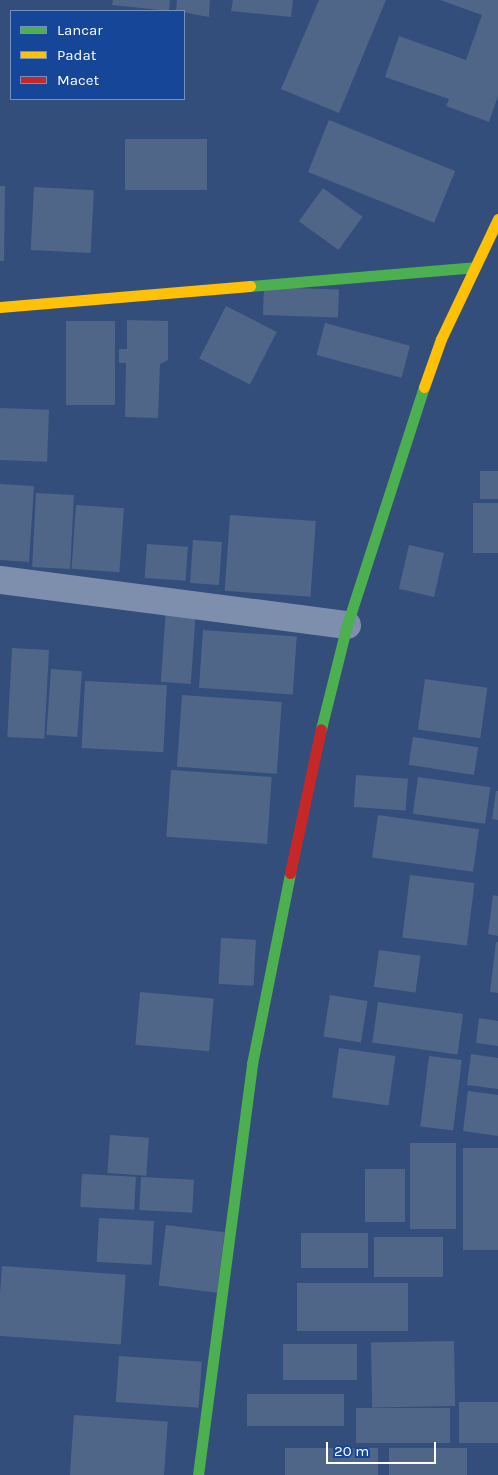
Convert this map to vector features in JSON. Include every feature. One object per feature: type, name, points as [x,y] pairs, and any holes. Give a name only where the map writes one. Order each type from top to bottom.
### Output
[{"type":"street","points":[[198,1475],[263,998],[311,768],[347,625],[429,372],[474,267],[498,220]]},
{"type":"street","points":[[0,307],[474,267]]},
{"type":"street","points":[[0,580],[347,625]]},
{"type":"building","points":[[113,0],[170,0],[169,10],[112,5]]},
{"type":"building","points":[[177,0],[210,0],[209,17],[185,13],[185,10],[176,10]]},
{"type":"building","points":[[233,0],[293,0],[291,17],[231,11]]},
{"type":"building","points":[[319,0],[386,0],[339,113],[281,89]]},
{"type":"building","points":[[440,0],[498,0],[498,96],[489,122],[446,106],[449,99],[385,77],[399,36],[466,60],[482,15]]},
{"type":"building","points":[[329,120],[455,171],[434,223],[308,172]]},
{"type":"building","points":[[125,139],[207,139],[207,190],[125,190]]},
{"type":"building","points":[[0,186],[5,186],[4,261],[0,261]]},
{"type":"building","points":[[34,187],[94,190],[91,253],[31,250]]},
{"type":"building","points":[[323,188],[363,217],[339,250],[299,221]]},
{"type":"building","points":[[264,287],[339,290],[338,318],[263,315]]},
{"type":"building","points":[[226,306],[277,332],[250,384],[199,359]]},
{"type":"building","points":[[127,320],[168,321],[168,360],[160,364],[158,418],[125,417],[126,363],[119,363],[119,349],[127,349]]},
{"type":"building","points":[[66,321],[115,321],[115,405],[66,405]]},
{"type":"building","points":[[325,323],[410,346],[401,378],[316,355]]},
{"type":"building","points":[[0,408],[49,410],[47,462],[0,460]]},
{"type":"building","points":[[480,471],[498,471],[498,499],[480,499]]},
{"type":"building","points":[[0,484],[34,486],[29,562],[0,560]]},
{"type":"building","points":[[36,493],[74,495],[70,569],[32,567]]},
{"type":"building","points":[[473,503],[498,503],[498,553],[473,553]]},
{"type":"building","points":[[76,505],[124,508],[119,572],[72,569]]},
{"type":"building","points":[[230,515],[316,521],[310,597],[225,591]]},
{"type":"building","points":[[193,540],[222,542],[219,585],[190,583]]},
{"type":"building","points":[[147,544],[188,547],[186,581],[145,578]]},
{"type":"building","points":[[409,545],[444,553],[434,597],[399,589]]},
{"type":"building","points":[[166,608],[196,610],[191,684],[161,682]]},
{"type":"building","points":[[203,630],[297,637],[293,694],[199,688]]},
{"type":"building","points":[[12,648],[49,650],[44,739],[7,737]]},
{"type":"building","points":[[51,669],[82,671],[77,737],[46,735]]},
{"type":"building","points":[[425,679],[487,688],[480,738],[418,730]]},
{"type":"building","points":[[85,681],[167,685],[163,752],[81,748]]},
{"type":"building","points":[[182,695],[282,702],[277,774],[177,767]]},
{"type":"building","points":[[413,737],[478,747],[474,775],[409,765]]},
{"type":"building","points":[[171,770],[272,777],[267,844],[166,837]]},
{"type":"building","points":[[356,775],[408,779],[406,811],[354,807]]},
{"type":"building","points":[[418,777],[490,787],[485,824],[413,814]]},
{"type":"building","points":[[496,791],[498,791],[498,820],[492,819]]},
{"type":"building","points":[[378,815],[479,829],[473,872],[372,858]]},
{"type":"building","points":[[410,875],[475,883],[467,945],[402,938]]},
{"type":"building","points":[[493,895],[498,896],[498,936],[488,934]]},
{"type":"building","points":[[221,938],[256,940],[254,986],[219,984]]},
{"type":"building","points":[[496,942],[498,942],[498,993],[490,992]]},
{"type":"building","points":[[379,950],[421,956],[415,992],[374,987]]},
{"type":"building","points":[[140,992],[214,998],[209,1051],[135,1045]]},
{"type":"building","points":[[330,995],[368,1001],[361,1042],[323,1036]]},
{"type":"building","points":[[378,1002],[463,1014],[457,1055],[372,1043]]},
{"type":"building","points":[[479,1018],[498,1021],[498,1046],[476,1043]]},
{"type":"building","points":[[339,1048],[395,1056],[388,1105],[332,1098]]},
{"type":"building","points":[[471,1054],[498,1058],[498,1089],[467,1085]]},
{"type":"building","points":[[429,1056],[462,1060],[453,1130],[420,1126]]},
{"type":"building","points":[[468,1091],[498,1095],[498,1136],[463,1131]]},
{"type":"building","points":[[110,1135],[149,1138],[146,1176],[107,1173]]},
{"type":"building","points":[[410,1143],[456,1143],[456,1229],[410,1229]]},
{"type":"building","points":[[463,1148],[498,1148],[498,1250],[463,1250]]},
{"type":"building","points":[[365,1169],[405,1169],[405,1222],[365,1222]]},
{"type":"building","points":[[82,1174],[136,1177],[134,1210],[80,1207]]},
{"type":"building","points":[[141,1177],[194,1180],[192,1213],[139,1210]]},
{"type":"building","points":[[99,1218],[154,1221],[152,1265],[97,1262]]},
{"type":"building","points":[[166,1225],[225,1232],[217,1293],[159,1286]]},
{"type":"building","points":[[301,1233],[368,1233],[368,1268],[301,1268]]},
{"type":"building","points":[[374,1237],[443,1237],[443,1277],[374,1277]]},
{"type":"building","points":[[2,1266],[126,1275],[121,1344],[0,1336]]},
{"type":"building","points":[[297,1283],[408,1283],[408,1331],[297,1331]]},
{"type":"building","points":[[454,1341],[455,1406],[372,1407],[371,1342]]},
{"type":"building","points":[[283,1344],[357,1344],[357,1380],[283,1380]]},
{"type":"building","points":[[119,1356],[202,1362],[199,1408],[116,1402]]},
{"type":"building","points":[[247,1394],[344,1394],[344,1426],[247,1426]]},
{"type":"building","points":[[459,1402],[498,1402],[498,1443],[459,1443]]},
{"type":"building","points":[[356,1408],[450,1408],[450,1443],[356,1443]]},
{"type":"building","points":[[74,1415],[168,1422],[164,1475],[70,1475]]},
{"type":"building","points":[[285,1448],[378,1448],[378,1475],[285,1475]]},
{"type":"building","points":[[389,1448],[467,1448],[467,1475],[389,1475]]},
{"type":"traffic: fast","points":[[250,286],[474,267]]},
{"type":"traffic: fast","points":[[321,729],[347,625],[424,387]]},
{"type":"traffic: fast","points":[[198,1475],[252,1064],[290,873]]},
{"type":"traffic: slow","points":[[424,387],[441,339],[498,219]]},
{"type":"traffic: slow","points":[[0,307],[250,286]]},
{"type":"traffic: jam","points":[[290,873],[321,729]]}]
